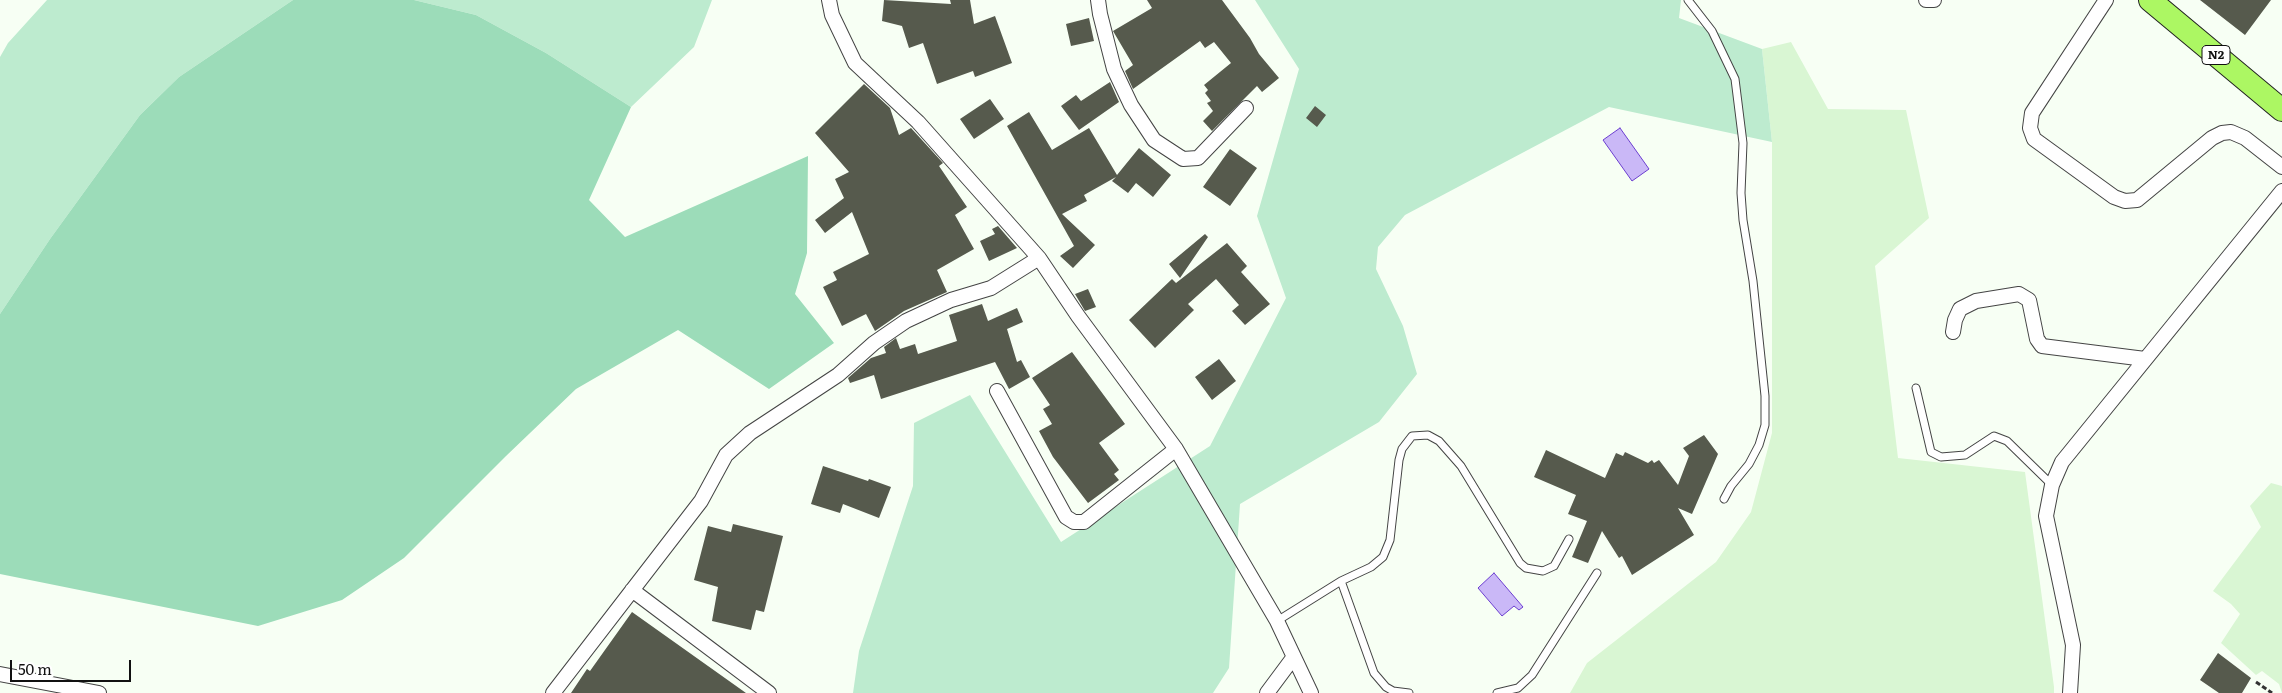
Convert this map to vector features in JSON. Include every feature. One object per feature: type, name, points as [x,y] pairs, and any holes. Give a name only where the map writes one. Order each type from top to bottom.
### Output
[{"type":"highway","name":"N2","points":[[2150,0],[2282,110]]},
{"type":"street","points":[[829,0],[832,15],[855,63],[918,122],[1039,258],[1078,316],[1176,449],[1278,621],[1293,658],[1311,693]]},
{"type":"street","points":[[1098,0],[1114,69],[1131,105],[1154,140],[1183,159],[1198,158],[1246,108]]},
{"type":"street","points":[[1926,0],[1934,0]]},
{"type":"street","points":[[2106,0],[2032,113],[2030,128],[2034,139],[2114,197],[2125,201],[2137,200],[2212,138],[2222,133],[2231,132],[2245,138],[2282,167]]},
{"type":"street","points":[[2070,693],[2073,645],[2046,516],[2052,485],[2062,462],[2282,191]]},
{"type":"street","points":[[553,693],[701,501],[726,455],[750,433],[838,375],[874,343],[906,321],[951,300],[991,288],[1039,258]]},
{"type":"street","points":[[1953,332],[1960,308],[1976,301],[2019,294],[2029,300],[2037,339],[2042,346],[2145,359]]},
{"type":"street","points":[[997,391],[1066,517],[1074,522],[1084,522],[1176,449]]},
{"type":"street","points":[[632,590],[769,693]]},
{"type":"street","points":[[1266,693],[1293,658]]},
{"type":"street","points":[[0,674],[98,693]]},
{"type":"lane","points":[[1688,0],[1712,30],[1735,79],[1743,143],[1741,193],[1743,220],[1753,281],[1765,396],[1765,424],[1759,446],[1749,464],[1731,486],[1724,499]]},
{"type":"lane","points":[[1916,388],[1931,452],[1941,457],[1965,455],[1994,436],[2007,441],[2052,485]]},
{"type":"lane","points":[[1278,621],[1341,581],[1371,567],[1384,557],[1392,532],[1399,460],[1402,450],[1412,436],[1428,435],[1439,442],[1461,466],[1520,563],[1526,568],[1543,571],[1554,566],[1569,539]]},
{"type":"lane","points":[[1496,693],[1518,688],[1532,675],[1597,573]]},
{"type":"lane","points":[[1341,581],[1374,673],[1386,688],[1409,693]]},
{"type":"path","points":[[2256,682],[2272,693]]},
{"type":"green space","points":[[47,0],[293,0],[179,77],[140,115],[50,239],[0,314],[0,57],[8,43]]},
{"type":"green space","points":[[293,0],[414,0],[476,15],[546,53],[631,107],[589,200],[625,237],[808,156],[807,253],[795,294],[834,343],[769,389],[678,330],[576,389],[404,558],[342,600],[258,626],[0,574],[0,314],[50,239],[140,115],[179,77]]},
{"type":"green space","points":[[414,0],[712,0],[694,47],[631,107],[546,53],[476,15]]},
{"type":"green space","points":[[1255,0],[1681,0],[1679,18],[1762,49],[1772,142],[1609,107],[1405,215],[1378,247],[1376,269],[1403,326],[1417,374],[1379,422],[1240,504],[1229,668],[1213,693],[853,693],[859,651],[913,486],[914,423],[970,395],[1061,542],[1210,446],[1286,298],[1257,216],[1299,69]]},
{"type":"green space","points":[[1791,42],[1828,109],[1906,110],[1929,218],[1875,266],[1898,458],[2025,472],[2054,693],[1570,693],[1587,663],[1716,562],[1751,512],[1772,433],[1772,142],[1762,49]]},
{"type":"green space","points":[[2271,483],[2282,486],[2282,693],[2279,684],[2262,671],[2256,675],[2221,643],[2240,614],[2231,604],[2213,591],[2261,527],[2250,506]]},
{"type":"shaded area","points":[[1620,128],[1649,169],[1632,181],[1603,140]]},
{"type":"shaded area","points":[[1494,573],[1523,607],[1519,610],[1514,606],[1502,616],[1478,588]]},
{"type":"building","points":[[884,0],[951,4],[950,0],[970,0],[974,24],[995,16],[1012,63],[975,77],[973,71],[937,84],[923,43],[909,48],[902,26],[882,21]]},
{"type":"building","points":[[1147,0],[1222,0],[1250,38],[1259,54],[1279,78],[1262,92],[1257,86],[1212,131],[1203,121],[1213,111],[1207,103],[1211,101],[1205,93],[1208,90],[1204,85],[1231,63],[1214,42],[1205,48],[1200,41],[1133,89],[1125,71],[1133,65],[1113,31],[1152,8]]},
{"type":"building","points":[[2200,0],[2271,0],[2245,35]]},
{"type":"building","points":[[1089,18],[1094,41],[1071,46],[1066,24]]},
{"type":"building","points":[[1110,82],[1119,102],[1079,130],[1061,106],[1076,95],[1081,101]]},
{"type":"building","points":[[864,84],[890,108],[899,135],[911,128],[943,163],[939,166],[967,207],[955,215],[974,249],[937,270],[947,292],[904,311],[875,331],[866,314],[842,326],[823,287],[837,280],[833,272],[869,254],[852,212],[825,233],[815,220],[844,198],[835,179],[849,172],[815,133]]},
{"type":"building","points":[[990,99],[1004,119],[974,139],[960,119]]},
{"type":"building","points":[[1315,106],[1326,115],[1317,127],[1306,118]]},
{"type":"building","points":[[1029,112],[1052,150],[1089,128],[1117,175],[1139,148],[1171,175],[1153,197],[1136,183],[1128,193],[1112,181],[1116,177],[1084,195],[1087,201],[1062,214],[1095,245],[1073,268],[1060,256],[1074,246],[1007,126]]},
{"type":"building","points":[[1230,149],[1257,168],[1230,206],[1203,187]]},
{"type":"building","points":[[998,226],[1017,248],[989,261],[980,241],[995,234],[992,229]]},
{"type":"building","points":[[1205,234],[1208,237],[1180,278],[1169,264]]},
{"type":"building","points":[[1227,243],[1247,266],[1241,272],[1270,304],[1245,325],[1232,311],[1239,305],[1216,279],[1188,304],[1194,310],[1155,348],[1129,320],[1172,279],[1176,283]]},
{"type":"building","points":[[1088,289],[1096,307],[1085,311],[1075,294]]},
{"type":"building","points":[[982,304],[988,321],[1017,308],[1023,322],[1007,329],[1017,362],[1021,360],[1030,377],[1009,389],[995,362],[881,399],[874,375],[850,383],[848,378],[871,358],[886,353],[884,347],[896,338],[900,349],[915,344],[918,354],[957,341],[949,315]]},
{"type":"building","points":[[1072,352],[1125,424],[1099,443],[1119,470],[1114,474],[1119,480],[1088,503],[1053,457],[1039,431],[1052,424],[1043,409],[1050,405],[1032,378]]},
{"type":"building","points":[[1219,359],[1236,381],[1212,400],[1195,377]]},
{"type":"building","points":[[1704,435],[1718,454],[1692,514],[1678,508],[1694,535],[1632,575],[1622,556],[1619,558],[1602,531],[1588,563],[1572,557],[1587,521],[1568,514],[1576,495],[1534,477],[1546,450],[1605,478],[1616,453],[1623,456],[1625,452],[1648,463],[1652,460],[1654,463],[1659,460],[1678,485],[1689,456],[1683,448]]},
{"type":"building","points":[[823,466],[891,487],[879,518],[843,504],[840,513],[811,504]]},
{"type":"building","points":[[733,524],[783,536],[764,612],[756,610],[751,630],[712,621],[718,587],[694,580],[708,526],[731,532]]},
{"type":"building","points":[[632,612],[746,693],[571,693],[587,669],[590,671]]},
{"type":"building","points":[[2218,653],[2251,678],[2242,693],[2219,693],[2200,680]]}]
